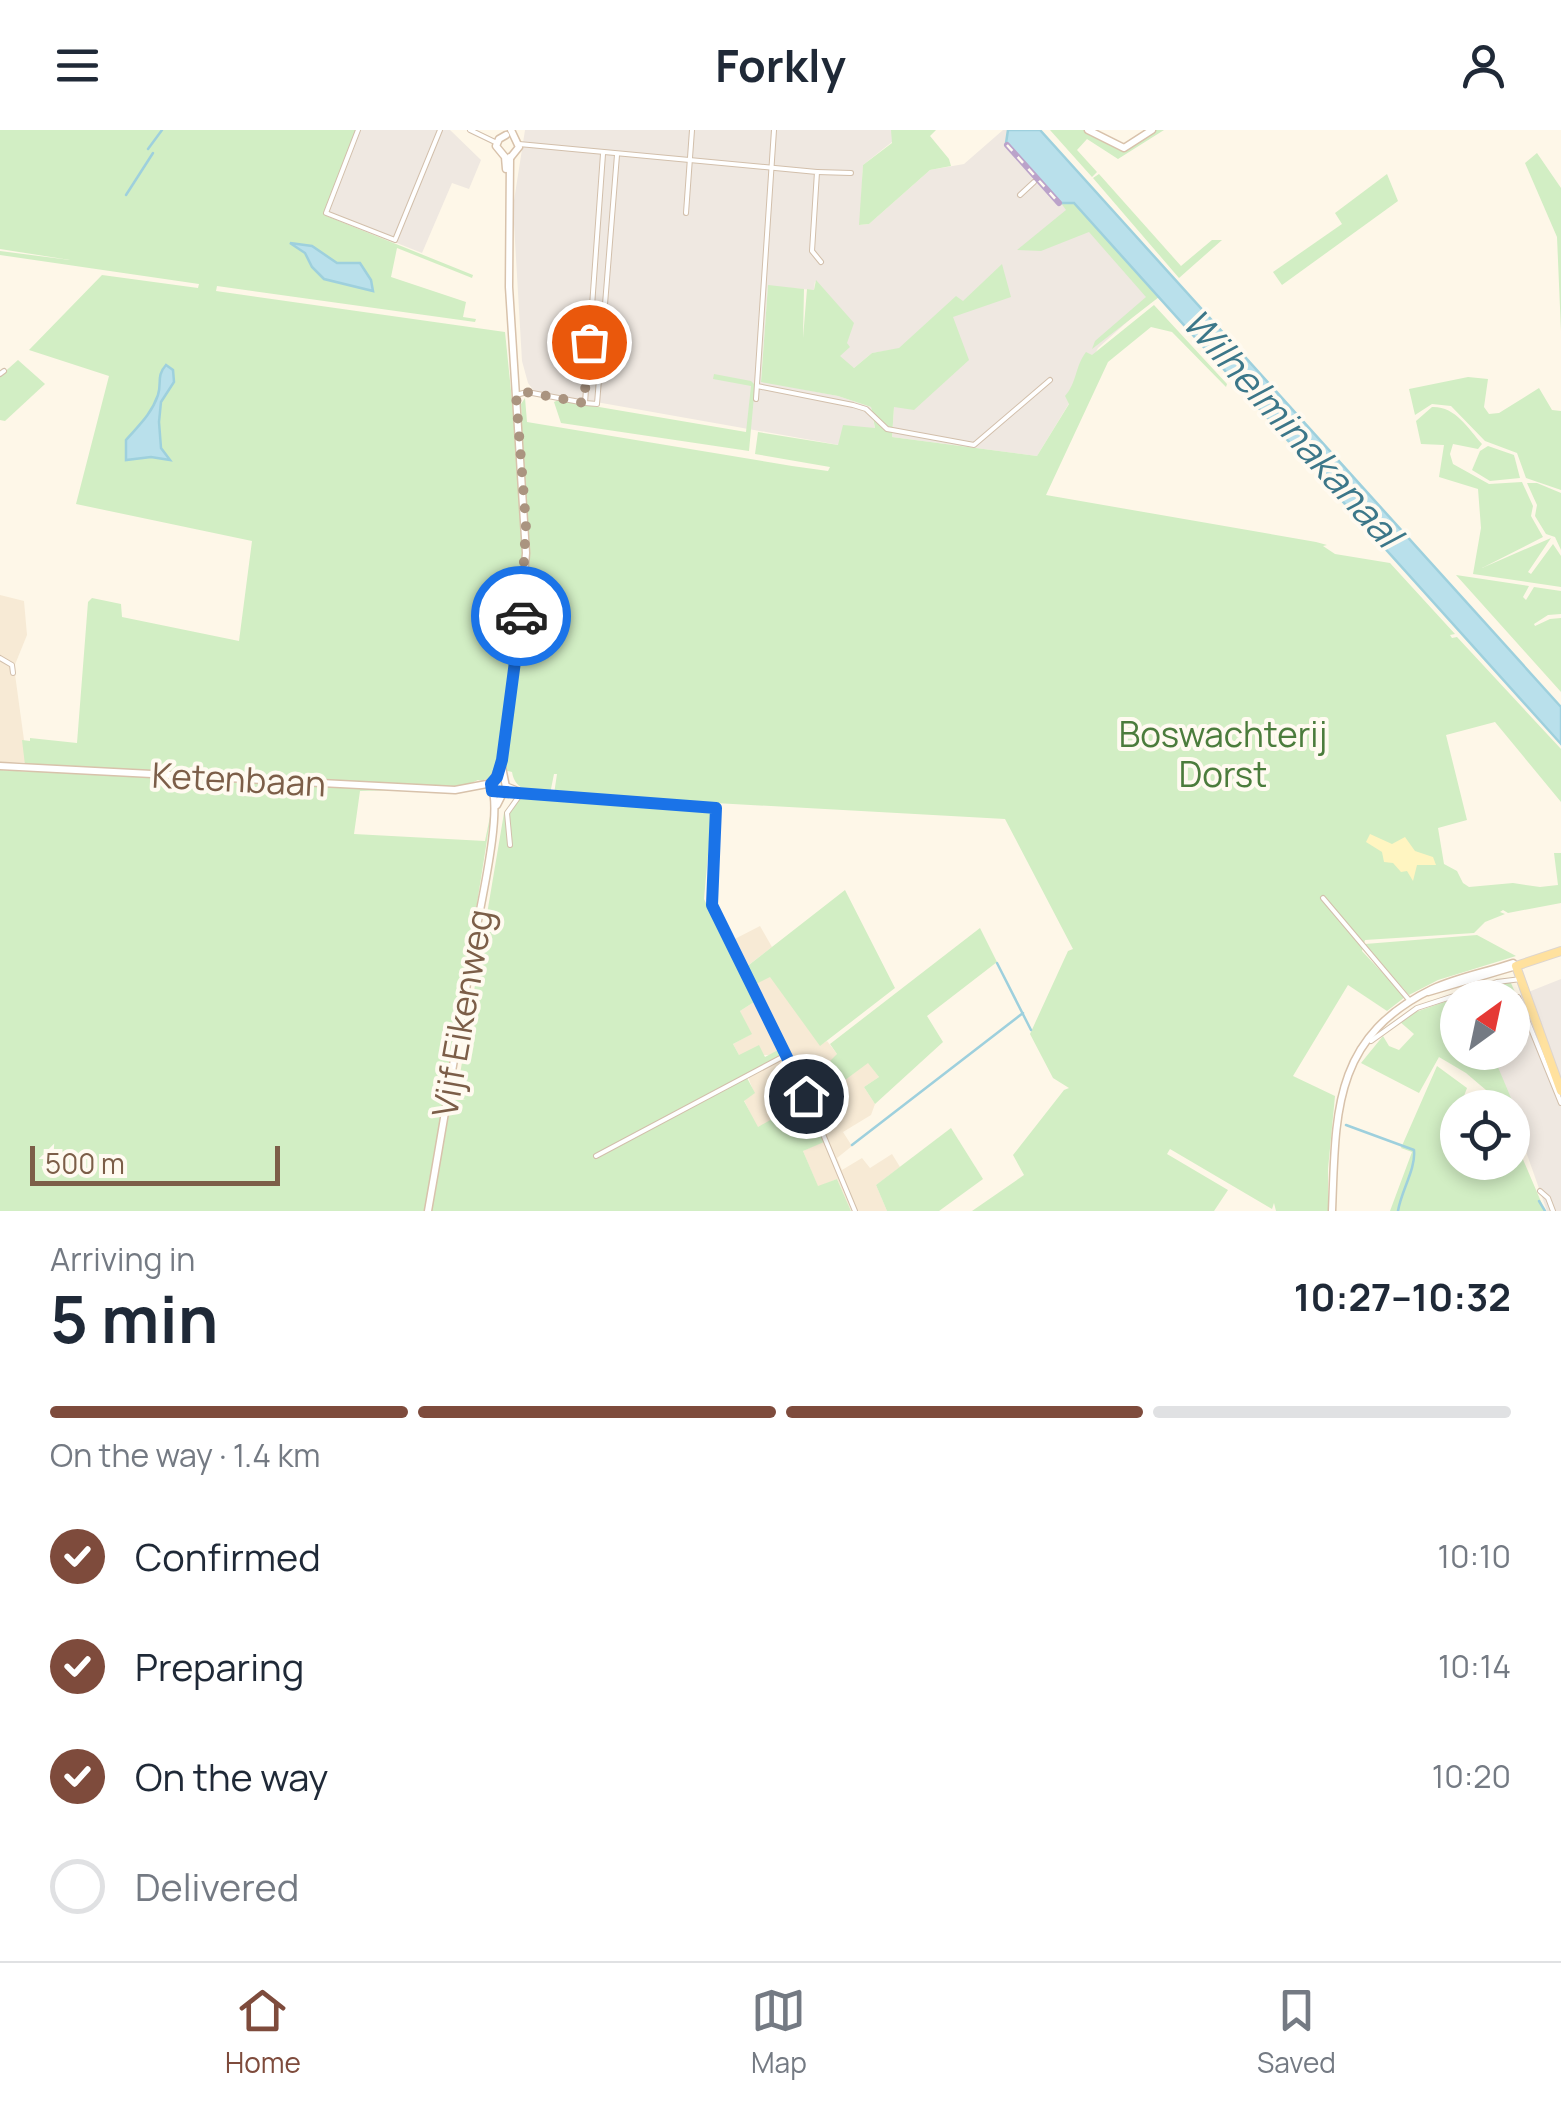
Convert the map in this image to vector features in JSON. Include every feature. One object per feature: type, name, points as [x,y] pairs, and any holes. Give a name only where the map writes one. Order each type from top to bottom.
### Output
[{"type":"main road","points":[[1088,130],[1124,148],[1152,130]]},
{"type":"main road","points":[[505,135],[519,146],[508,157],[498,152],[505,135]]},
{"type":"main road","name":"Vijf Eikenweg","points":[[428,1211],[494,815],[526,574],[508,157]]},
{"type":"main road","name":"Ketenbaan","points":[[0,766],[453,790],[476,784],[498,786]]},
{"type":"main road","points":[[1332,1211],[1341,1093],[1352,1063],[1368,1038],[1410,1001],[1428,992],[1561,949]]},
{"type":"main road","points":[[1514,965],[1519,980]]},
{"type":"main road","points":[[1530,1008],[1545,1057],[1561,1091]]},
{"type":"street","points":[[358,130],[326,213],[395,240],[440,130]]},
{"type":"street","points":[[470,130],[482,135],[505,135]]},
{"type":"street","points":[[686,213],[692,130]]},
{"type":"street","points":[[756,400],[774,130]]},
{"type":"street","points":[[519,146],[852,173]]},
{"type":"street","points":[[584,403],[603,154]]},
{"type":"street","points":[[518,395],[597,404],[617,155]]},
{"type":"street","points":[[817,172],[812,251],[821,262]]},
{"type":"street","points":[[1020,195],[1034,182]]},
{"type":"street","points":[[757,386],[863,408],[887,429],[974,445],[1050,380]]},
{"type":"street","points":[[0,658],[12,665],[14,673]]},
{"type":"street","name":"Ketenbaan","points":[[498,786],[534,796],[716,808],[712,905],[787,1055]]},
{"type":"street","points":[[510,845],[507,813],[521,792]]},
{"type":"street","points":[[1323,898],[1410,1001]]},
{"type":"street","points":[[1341,1093],[1344,1094],[1370,1042],[1407,1013],[1440,1002]]},
{"type":"street","points":[[1530,1024],[1545,1057]]},
{"type":"street","points":[[596,1156],[787,1055],[855,1211]]},
{"type":"street","points":[[1554,1078],[1561,1103]]},
{"type":"street","points":[[1540,1191],[1553,1211]]},
{"type":"shaded area","points":[[359,130],[450,130],[481,160],[469,189],[452,183],[422,253],[324,214]]},
{"type":"shaded area","points":[[525,130],[907,130],[863,165],[860,225],[869,224],[930,170],[964,164],[1003,130],[1008,130],[1007,143],[1156,296],[1098,348],[1037,456],[892,437],[898,349],[872,353],[854,368],[846,364],[839,356],[847,343],[815,281],[814,290],[768,286],[761,381],[838,396],[871,407],[875,429],[839,445],[534,391],[522,361],[513,207]]},
{"type":"shaded area","points":[[0,595],[24,601],[27,635],[14,667],[27,762],[0,762]]},
{"type":"shaded area","points":[[760,926],[772,947],[746,967],[753,984],[770,976],[820,1045],[827,1041],[837,1054],[837,1086],[868,1062],[879,1077],[864,1087],[875,1104],[871,1115],[843,1132],[852,1146],[837,1158],[842,1170],[862,1158],[870,1168],[892,1154],[900,1167],[876,1185],[887,1211],[851,1211],[837,1179],[818,1187],[803,1151],[823,1141],[757,1128],[744,1100],[754,1093],[747,1074],[780,1055],[739,1055],[733,1044],[751,1034],[740,1011],[754,1002],[725,944]]},
{"type":"shaded area","points":[[1561,979],[1561,1211],[1547,1211],[1530,1163],[1530,1090],[1504,1090],[1497,1070],[1530,1070],[1530,991]]},
{"type":"green space","name":"Boswachterij Dorst","points":[[0,130],[357,130],[324,215],[473,275],[472,278],[397,248],[391,277],[466,302],[463,317],[476,319],[475,322],[217,286],[216,291],[505,332],[514,420],[522,421],[521,404],[525,398],[527,422],[792,466],[828,471],[830,467],[755,454],[758,432],[838,445],[843,425],[875,428],[871,407],[838,396],[761,382],[768,285],[804,289],[803,338],[807,289],[814,290],[816,280],[854,323],[847,343],[850,347],[840,356],[854,368],[872,353],[899,348],[956,296],[963,301],[1002,264],[1011,297],[953,317],[969,360],[914,410],[894,407],[892,437],[1037,456],[1069,404],[1065,396],[1086,352],[1092,355],[1154,305],[1226,387],[1172,332],[1151,327],[1108,362],[1046,495],[1316,542],[1327,545],[1323,546],[1335,554],[1390,563],[1455,634],[1450,635],[1452,638],[1457,637],[1561,749],[1561,802],[1495,722],[1446,735],[1467,820],[1438,828],[1444,864],[1457,871],[1469,887],[1513,883],[1540,887],[1558,885],[1554,853],[1561,853],[1561,903],[1508,913],[1503,910],[1500,912],[1505,914],[1485,922],[1474,933],[1365,940],[1362,951],[1405,997],[1387,1011],[1348,985],[1293,1076],[1335,1096],[1328,1211],[1276,1211],[1274,1203],[1272,1209],[1170,1149],[1167,1154],[1228,1190],[1214,1211],[972,1211],[1024,1175],[1013,1155],[1069,1088],[1053,1078],[1030,1034],[1068,951],[1073,949],[1005,819],[554,794],[557,774],[550,794],[526,790],[517,784],[512,772],[494,768],[491,780],[478,780],[460,788],[360,791],[354,834],[485,841],[493,802],[446,1100],[466,1100],[456,1098],[504,813],[522,797],[712,810],[704,899],[754,1002],[740,1011],[752,1034],[733,1044],[739,1055],[759,1045],[765,1057],[778,1050],[781,1055],[599,1153],[747,1078],[755,1093],[744,1101],[758,1127],[795,1106],[784,1080],[789,1071],[824,1142],[803,1151],[818,1186],[837,1179],[851,1211],[0,1211],[0,770],[33,772],[32,765],[25,765],[22,740],[77,743],[88,602],[92,598],[121,604],[122,617],[239,641],[252,541],[76,504],[109,376],[29,350],[102,275],[198,288],[199,284],[0,255],[0,251],[70,260],[0,249]]},
{"type":"green space","points":[[891,130],[936,130],[930,136],[951,166],[930,170],[869,224],[859,225],[863,165],[892,143]]},
{"type":"green space","points":[[1050,130],[1084,130],[1122,149],[1155,130],[1164,130],[1118,159],[1087,139],[1077,150],[1097,172],[1092,177]]},
{"type":"green space","points":[[1537,153],[1561,188],[1561,331],[1557,237],[1525,163]]},
{"type":"green space","points":[[1099,174],[1181,266],[1212,240],[1222,240],[1179,278],[1093,178]]},
{"type":"green space","points":[[1387,174],[1398,201],[1282,285],[1273,272],[1342,224],[1335,213]]},
{"type":"green space","points":[[1073,202],[1159,297],[1092,349],[1095,341],[1146,297],[1089,232],[1041,251],[1017,250],[1066,210],[1061,203]]},
{"type":"green space","points":[[18,360],[45,384],[5,421],[0,420],[0,376]]},
{"type":"green space","points":[[714,374],[755,385],[749,451],[561,423],[554,402],[746,432],[751,386],[713,379]]},
{"type":"green space","points":[[1468,377],[1488,379],[1484,407],[1489,414],[1499,413],[1539,388],[1552,410],[1561,411],[1561,490],[1526,478],[1517,453],[1485,441],[1451,406],[1432,404],[1415,415],[1409,389]]},
{"type":"green space","points":[[1432,407],[1454,414],[1482,444],[1478,449],[1453,444],[1453,464],[1489,484],[1522,482],[1533,506],[1531,516],[1543,537],[1482,568],[1551,538],[1528,572],[1531,574],[1553,544],[1561,556],[1561,587],[1473,574],[1481,528],[1478,489],[1439,477],[1444,445],[1421,444],[1416,421]]},
{"type":"green space","points":[[1488,446],[1514,455],[1520,478],[1490,481],[1472,470],[1480,451]]},
{"type":"green space","points":[[1527,483],[1561,493],[1561,550],[1555,537],[1546,534],[1535,516],[1537,505]]},
{"type":"green space","points":[[1456,575],[1529,586],[1523,597],[1526,600],[1534,587],[1561,591],[1561,614],[1548,615],[1534,624],[1561,618],[1561,692]]},
{"type":"green space","points":[[845,890],[895,988],[820,1046],[770,977],[754,985],[745,968]]},
{"type":"green space","points":[[980,928],[997,962],[927,1016],[943,1042],[875,1104],[864,1087],[879,1077],[868,1063],[837,1086],[833,1082],[839,1075],[830,1061],[837,1054],[830,1044]]},
{"type":"green space","points":[[1477,935],[1516,956],[1438,980],[1409,995],[1365,944]]},
{"type":"green space","points":[[1440,1004],[1440,1058],[1419,1093],[1361,1063],[1383,1036],[1389,1046],[1399,1050],[1414,1034],[1399,1021]]},
{"type":"green space","points":[[1437,1066],[1467,1088],[1440,1090],[1440,1180],[1530,1180],[1530,1176],[1545,1211],[1390,1211],[1412,1152],[1401,1148]]},
{"type":"green space","points":[[1461,1070],[1499,1070],[1508,1090],[1486,1090]]},
{"type":"green space","points":[[951,1128],[983,1179],[939,1211],[887,1211],[876,1185]]},
{"type":"sand","points":[[1370,834],[1392,844],[1405,837],[1415,851],[1433,857],[1436,865],[1417,865],[1413,881],[1407,871],[1401,872],[1393,863],[1384,862],[1382,852],[1366,842]]},
{"type":"water","name":"Wilhelminakanaal","points":[[1008,130],[1040,130],[1561,707],[1561,744],[1074,203],[1061,203],[1006,143]]},
{"type":"water","points":[[290,243],[312,246],[337,263],[360,263],[373,291],[324,279],[305,253]]},
{"type":"water","points":[[166,365],[173,370],[174,382],[161,402],[159,422],[161,448],[170,460],[126,460],[126,440],[152,408]]},
{"type":"waterway","points":[[148,149],[162,130]]},
{"type":"waterway","points":[[126,195],[153,153]]},
{"type":"waterway","points":[[997,963],[1031,1030]]},
{"type":"waterway","points":[[852,1145],[1023,1013]]},
{"type":"waterway","points":[[1346,1125],[1414,1150],[1398,1211]]},
{"type":"waterway","points":[[1539,1201],[1545,1211]]},
{"type":"railway","points":[[1007,145],[1059,203]]},
{"type":"way so far","points":[[521,616],[526,524],[516,395],[526,392],[584,403],[589,342]]},
{"type":"route","points":[[521,616],[502,760],[491,784],[492,791],[716,808],[712,905],[806,1096]]}]
